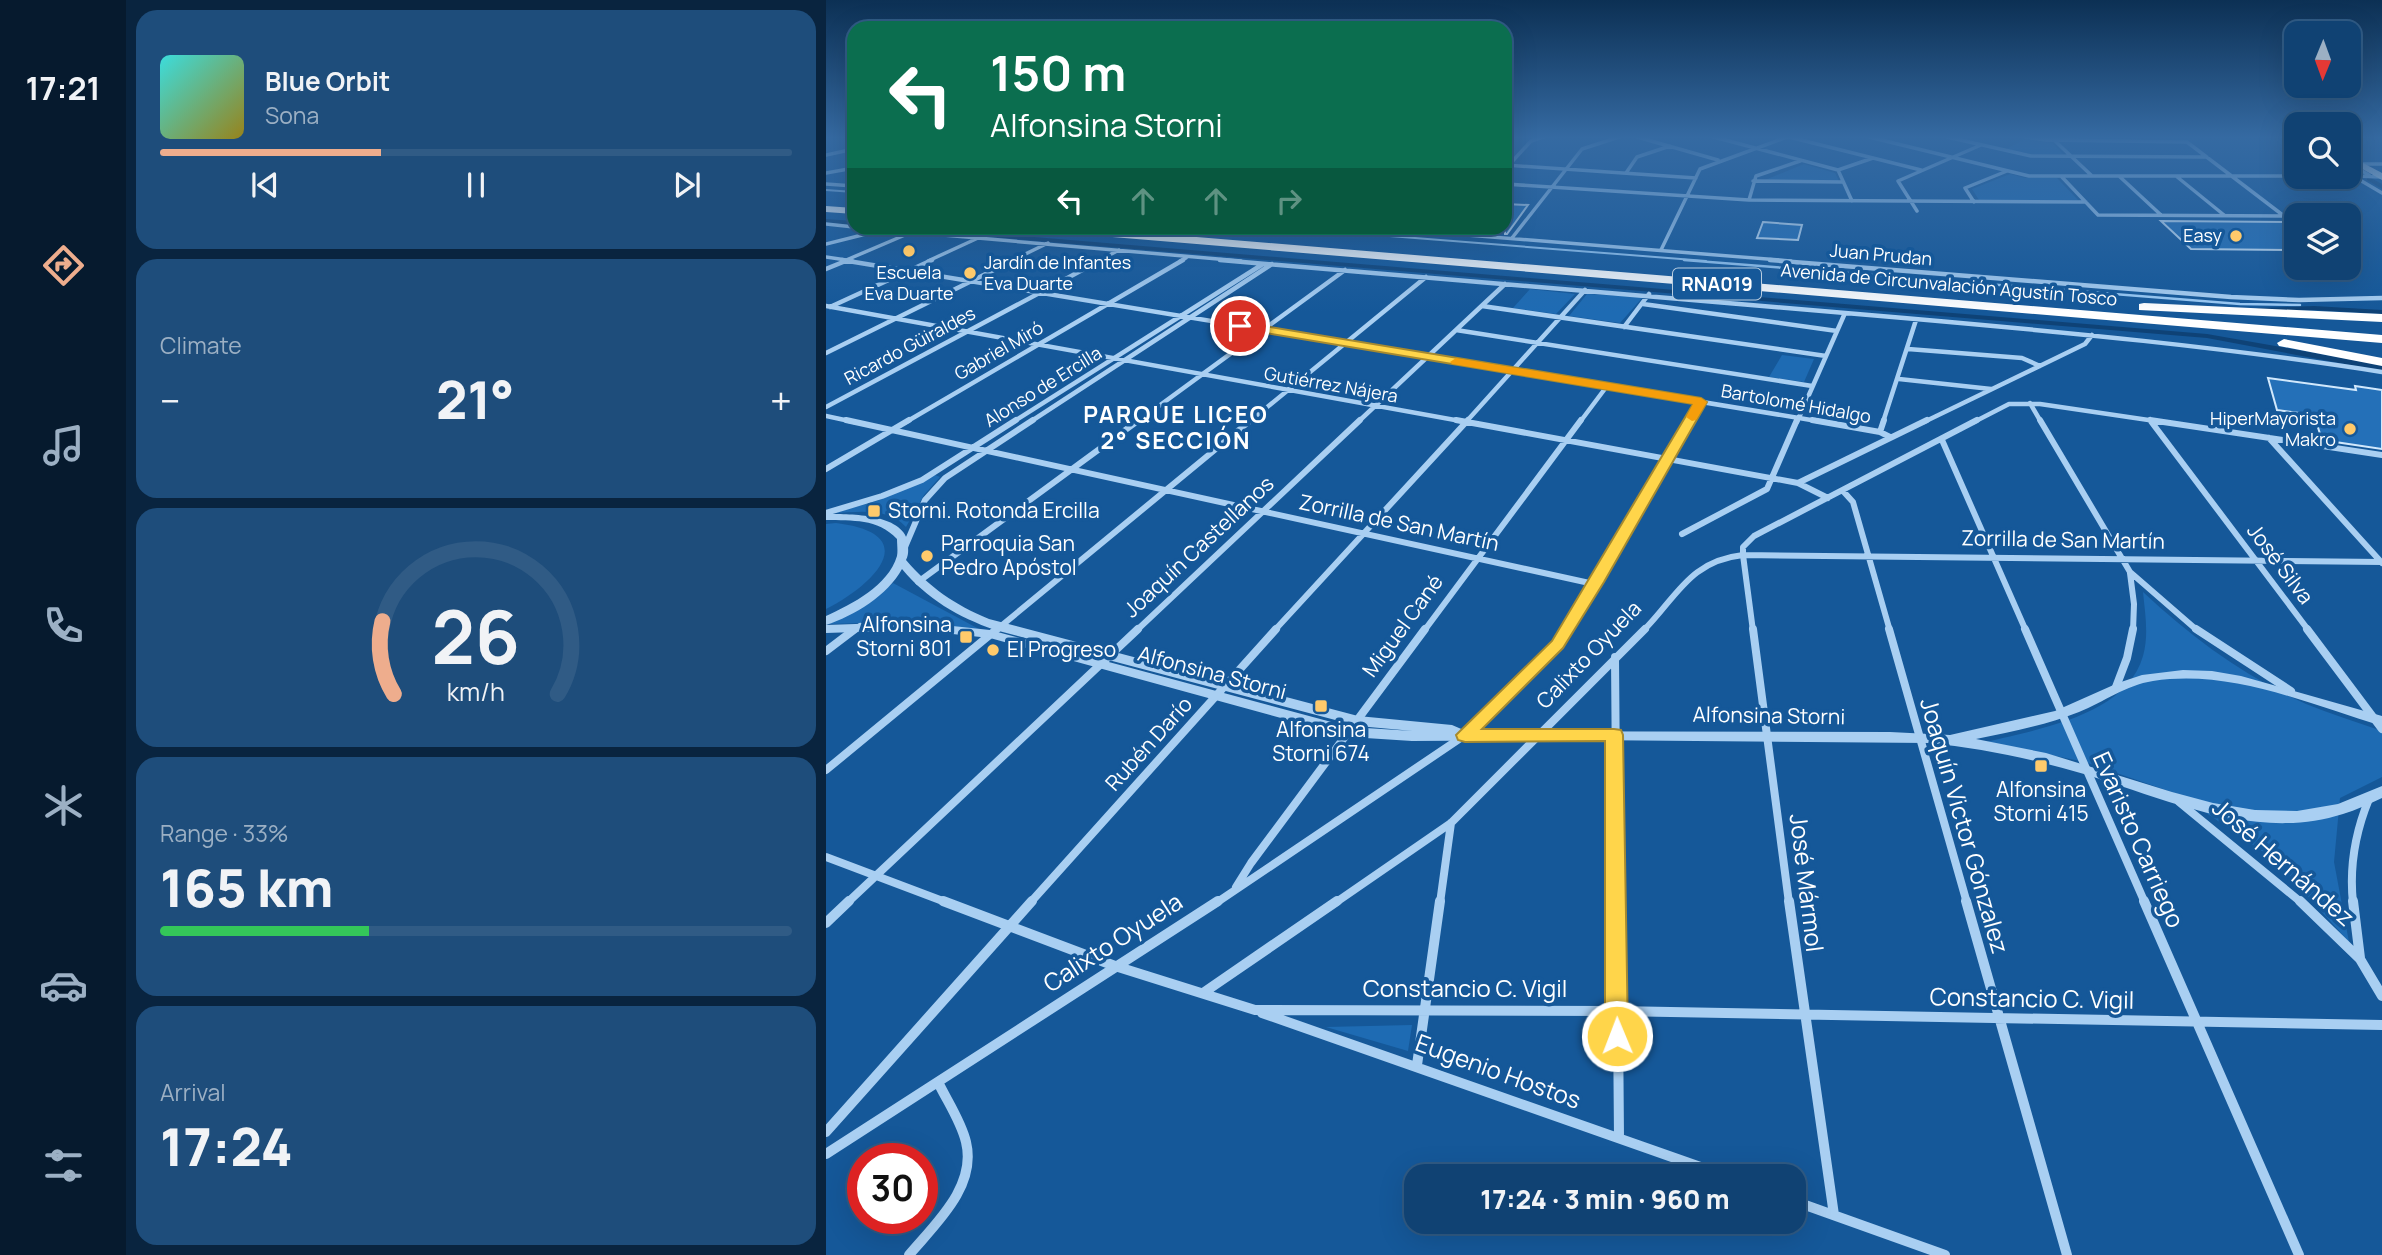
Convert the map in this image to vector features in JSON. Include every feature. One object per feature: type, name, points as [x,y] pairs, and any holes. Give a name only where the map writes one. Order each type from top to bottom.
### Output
[{"type":"highway","points":[[826,198],[847,200]]},
{"type":"highway","points":[[826,209],[847,210]]},
{"type":"highway","name":"Avenida de Circunvalación Agustín Tosco","points":[[1136,235],[2382,339]]},
{"type":"highway","name":"Avenida de Circunvalación Agustín Tosco","points":[[1266,235],[2382,326]]},
{"type":"highway","points":[[2144,307],[2382,318]]},
{"type":"highway","points":[[2095,315],[2244,336],[2382,362]]},
{"type":"street","points":[[1512,239],[1546,196]]},
{"type":"street","points":[[1681,196],[1749,200],[2086,202]]},
{"type":"street","points":[[1661,250],[1687,196]]},
{"type":"street","points":[[1749,200],[1750,196]]},
{"type":"street","points":[[1849,196],[1852,201]]},
{"type":"street","points":[[1907,196],[1917,211]]},
{"type":"street","points":[[1970,196],[1974,202]]},
{"type":"street","points":[[2080,196],[2098,215],[2284,216],[2285,214],[2260,196]]},
{"type":"street","points":[[2141,196],[2162,215]]},
{"type":"street","points":[[2200,196],[2224,215]]},
{"type":"street","points":[[826,224],[847,226]]},
{"type":"street","points":[[826,244],[861,235]]},
{"type":"street","points":[[826,269],[906,235]]},
{"type":"street","name":"Avenida de Circunvalación Agustín Tosco","points":[[953,235],[2092,335],[2260,352],[2382,372]]},
{"type":"street","name":"Juan Prudan","points":[[1464,235],[2231,297],[2299,300],[2382,298]]},
{"type":"street","points":[[827,307],[980,237]]},
{"type":"street","points":[[826,353],[1048,243]]},
{"type":"street","name":"Ricardo Güiraldes","points":[[826,407],[1119,250]]},
{"type":"street","name":"Bartolomé Hidalgo","points":[[826,257],[1798,418],[1880,432],[1890,437]]},
{"type":"street","name":"Gabriel Miró","points":[[826,469],[1187,257]]},
{"type":"street","name":"Alonso de Ercilla","points":[[826,515],[922,480],[1264,263]]},
{"type":"street","name":"Alonso de Ercilla","points":[[905,547],[921,508],[932,491],[954,471],[1272,264]]},
{"type":"street","points":[[918,582],[1345,270]]},
{"type":"street","points":[[826,770],[1426,277]]},
{"type":"street","name":"Joaquín Castellanos","points":[[826,923],[1505,284]]},
{"type":"street","name":"Rubén Darío","points":[[826,1132],[1220,691],[1585,290]]},
{"type":"street","points":[[1624,327],[1649,294]]},
{"type":"street","points":[[1643,304],[1837,331]]},
{"type":"street","points":[[1482,306],[1826,356]]},
{"type":"street","name":"Gutiérrez Nájera","points":[[827,307],[1773,478],[1798,483],[1828,498]]},
{"type":"street","points":[[1682,534],[1763,493],[1773,478],[1845,313]]},
{"type":"street","points":[[1880,432],[1916,320]]},
{"type":"street","points":[[1456,330],[1812,386]]},
{"type":"street","points":[[1798,483],[2085,344],[2092,335]]},
{"type":"street","points":[[1908,349],[2022,358],[2040,366]]},
{"type":"street","points":[[1899,379],[1991,389]]},
{"type":"street","name":"Miguel Cané","points":[[1234,891],[1251,863],[1354,727],[1476,558],[1607,386]]},
{"type":"street","name":"Calixto Oyuela","points":[[826,1154],[1234,891],[1465,735],[1550,653],[1594,584],[1701,402]]},
{"type":"street","points":[[2030,402],[2130,572],[2200,634],[2291,691]]},
{"type":"street","points":[[1743,555],[1743,547],[1754,536],[2009,404],[2030,402],[2382,455]]},
{"type":"street","name":"Zorrilla de San Martín","points":[[826,416],[1594,584]]},
{"type":"street","name":"José Silva","points":[[2150,420],[2379,723]]},
{"type":"street","points":[[2268,438],[2382,562]]},
{"type":"street","name":"Evaristo Carriego","points":[[1942,440],[2299,1255]]},
{"type":"street","name":"Joaquín Victor Gónzalez","points":[[1843,491],[1853,502],[1869,556],[2067,1255]]},
{"type":"street","points":[[826,515],[874,519],[890,526],[901,535],[905,547],[902,562],[884,585],[861,603],[826,621]]},
{"type":"street","name":"Zorrilla de San Martín","points":[[1743,555],[2382,562]]},
{"type":"street","name":"Calixto Oyuela","points":[[1203,993],[1451,822],[1649,625],[1672,593],[1720,557],[1743,555]]},
{"type":"street","name":"José Mármol","points":[[1743,555],[1804,1015],[1834,1215]]},
{"type":"street","name":"Alfonsina Storni","points":[[902,562],[918,582],[944,603],[995,631]]},
{"type":"street","points":[[2116,687],[2133,641],[2135,609],[2130,572]]},
{"type":"street","points":[[826,651],[860,626]]},
{"type":"street","name":"Alfonsina Storni","points":[[826,629],[915,626],[995,631],[1354,727],[1447,738],[1465,735],[1614,735],[1946,740],[2046,758],[2177,801],[2236,814],[2277,817],[2318,815],[2376,795]]},
{"type":"street","points":[[1615,657],[1619,1137]]},
{"type":"street","name":"Alfonsina Storni","points":[[1946,740],[2060,714],[2116,687],[2156,677],[2200,675],[2291,691],[2379,723]]},
{"type":"street","name":"José Hernández","points":[[2360,959],[2351,860],[2356,826],[2376,795]]},
{"type":"street","name":"José Hernández","points":[[2177,801],[2298,898],[2360,959],[2382,996]]},
{"type":"street","points":[[1418,1065],[1451,822]]},
{"type":"street","name":"Constancio C. Vigil","points":[[826,857],[1115,966],[1255,1010],[1616,1011],[2382,1025]]},
{"type":"street","name":"Eugenio Hostos","points":[[1255,1010],[1418,1065],[1693,1164]]},
{"type":"street","points":[[909,1255],[946,1209],[967,1171],[966,1142],[938,1082]]},
{"type":"street","points":[[1806,1205],[1945,1255]]},
{"type":"shaded area","points":[[1976,196],[2074,196],[2078,200],[1979,200]]},
{"type":"shaded area","points":[[1530,289],[1575,294],[1556,314],[1513,308]]},
{"type":"shaded area","points":[[1587,294],[1643,297],[1620,323],[1569,316]]},
{"type":"shaded area","points":[[1782,355],[1814,359],[1804,382],[1769,377]]},
{"type":"shaded area","points":[[935,475],[940,477],[924,495],[906,527],[891,516],[882,514],[834,513],[877,501]]},
{"type":"shaded area","points":[[836,523],[863,529],[879,538],[885,549],[874,574],[844,599],[826,609],[826,524]]},
{"type":"shaded area","points":[[893,583],[979,629],[900,622],[829,624],[869,603]]},
{"type":"shaded area","points":[[2143,592],[2180,625],[2261,681],[2306,704],[2382,731],[2382,777],[2340,798],[2334,862],[2349,942],[2275,860],[2180,795],[2085,762],[1986,742],[2077,717],[2118,693],[2133,676],[2145,648]]},
{"type":"shaded area","points":[[1412,1025],[1408,1051],[1326,1027]]},
{"type":"building","points":[[1512,204],[1528,205],[1512,227]]},
{"type":"building","name":"Easy","points":[[2161,221],[2284,222],[2284,250],[2191,249]]},
{"type":"building","points":[[1763,222],[1802,225],[1798,240],[1757,238]]},
{"type":"building","name":"HiperMayorista Makro","points":[[2268,378],[2356,390],[2355,386],[2382,390],[2382,449],[2322,440],[2314,415],[2277,410]]},
{"type":"waterway","points":[[826,221],[847,222]]},
{"type":"waterway","points":[[989,235],[2207,336],[2382,368]]},
{"type":"waterway","points":[[1377,235],[1706,261]]},
{"type":"waterway","points":[[1684,260],[2240,304],[2300,305]]},
{"type":"waterway","points":[[2258,310],[2314,308],[2382,312]]},
{"type":"slow traffic","points":[[1456,362],[1701,402],[1692,417]]},
{"type":"place","name":"Easy","points":[[2236,236]]},
{"type":"place","name":"Escuela Eva Duarte","points":[[909,251]]},
{"type":"place","name":"Jardín de Infantes Eva Duarte","points":[[970,273]]},
{"type":"place","name":"HiperMayorista Makro","points":[[2350,429]]},
{"type":"place","name":"Storni. Rotonda Ercilla","points":[[874,511]]},
{"type":"place","name":"Parroquia San Pedro Apóstol","points":[[927,556]]},
{"type":"place","name":"Alfonsina Storni 801","points":[[966,637]]},
{"type":"place","name":"El Progreso","points":[[993,650]]},
{"type":"place","name":"Alfonsina Storni 674","points":[[1321,706]]},
{"type":"place","name":"Alfonsina Storni 415","points":[[2041,766]]},
{"type":"district","name":"PARQUE LICEO 2° SECCIÓN","points":[[1176,428]]},
{"type":"route","points":[[1240,326],[1701,402],[1597,582],[1557,644],[1465,735],[1614,735],[1617,1036]]}]
